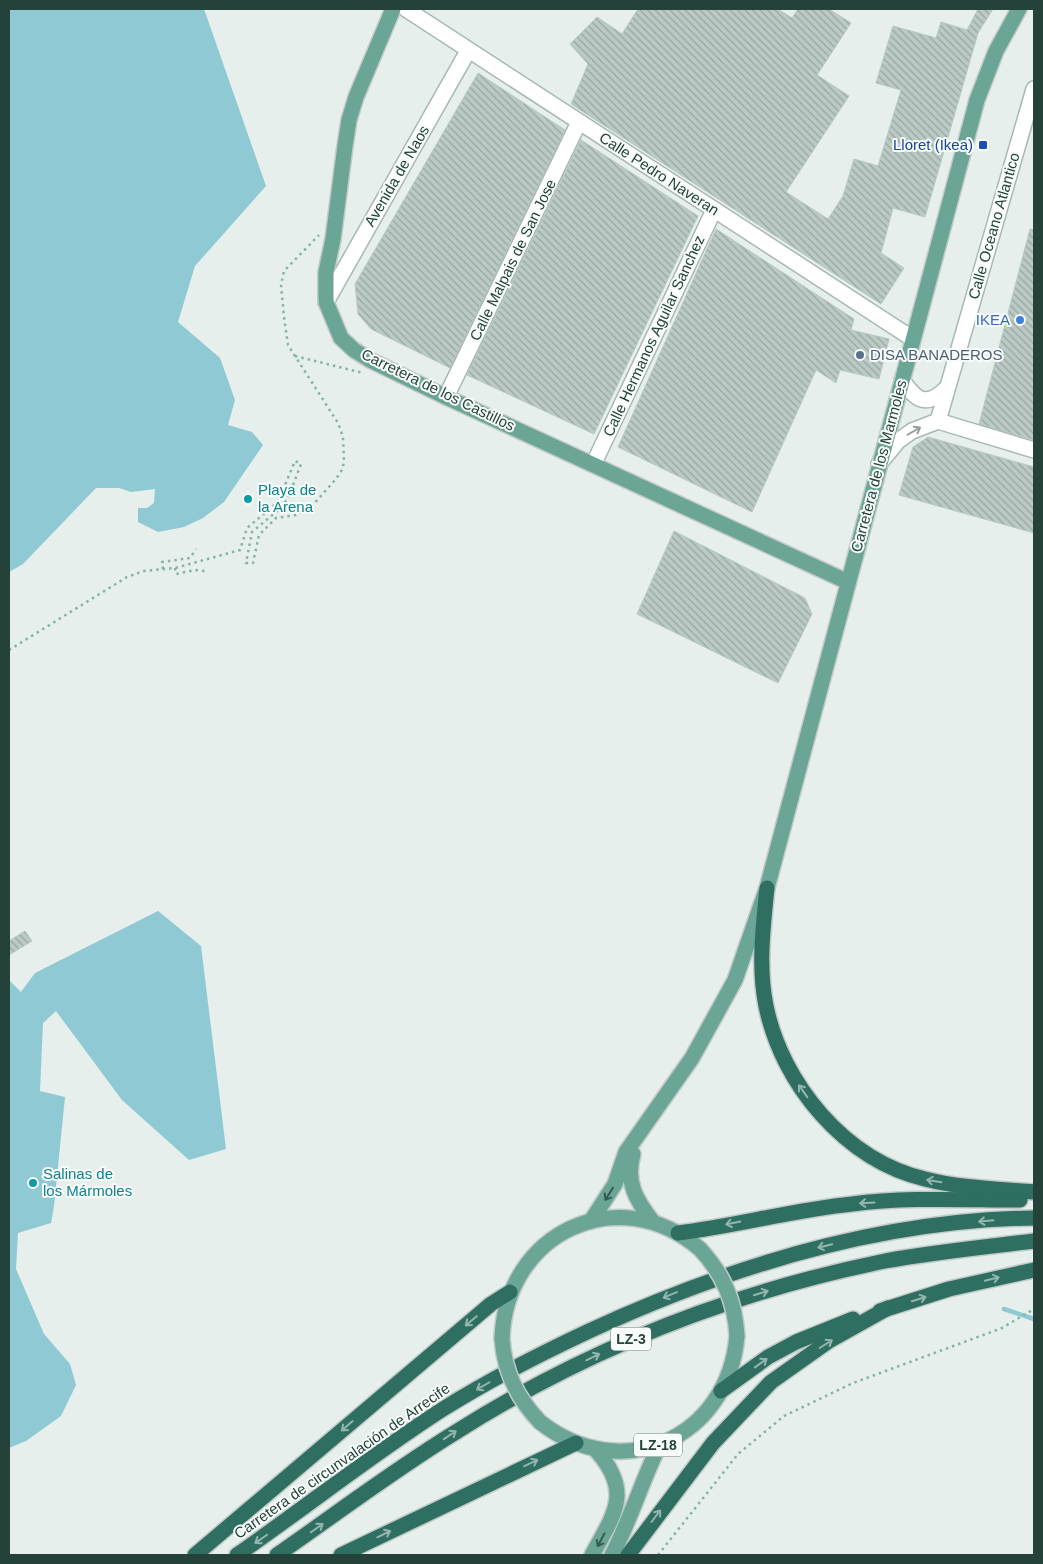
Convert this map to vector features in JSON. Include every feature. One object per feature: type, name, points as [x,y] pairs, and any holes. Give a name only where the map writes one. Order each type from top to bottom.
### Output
[{"type":"highway","points":[[767,888],[761,943],[766,1005],[774,1034],[785,1061],[812,1104],[837,1130],[865,1152],[893,1167],[923,1179],[981,1188],[1034,1192]]},
{"type":"highway","points":[[678,1233],[853,1203],[915,1200],[1034,1200]]},
{"type":"highway","name":"Carretera de circunvalación de Arrecife","points":[[237,1555],[443,1409],[540,1354],[685,1288],[748,1267],[851,1240],[958,1223],[1034,1218]]},
{"type":"highway","name":"LZ-3","points":[[277,1555],[456,1431],[553,1377],[627,1340],[693,1315],[810,1278],[886,1261],[1034,1241]]},
{"type":"highway","points":[[722,1391],[768,1357],[815,1334],[854,1319],[949,1289],[1034,1270]]},
{"type":"highway","points":[[195,1555],[491,1304],[510,1292]]},
{"type":"highway","points":[[628,1555],[713,1443],[771,1382],[808,1355],[888,1308]]},
{"type":"highway","points":[[341,1555],[576,1443]]},
{"type":"main road","name":"Carretera de los Castillos","points":[[393,9],[349,120],[333,239],[326,272],[326,302],[341,338],[354,350],[370,360],[446,397],[848,582]]},
{"type":"main road","name":"Carretera de los Marmoles","points":[[591,1221],[609,1196],[626,1152],[692,1058],[735,980],[767,888],[977,100],[996,51],[1019,9]]},
{"type":"main road","points":[[637,1135],[629,1167],[630,1183],[634,1196],[653,1222]]},
{"type":"main road","name":"LZ-18","points":[[633,1218],[653,1222],[678,1233],[700,1249],[725,1283],[734,1309],[736,1336],[734,1359],[722,1391],[712,1405],[689,1428],[660,1444],[628,1451],[595,1449],[576,1443],[540,1422],[523,1402],[513,1384],[506,1365],[502,1338],[505,1307],[510,1292],[526,1264],[542,1247],[561,1233],[591,1221],[633,1218]]},
{"type":"main road","name":"LZ-18","points":[[612,1555],[624,1531],[642,1481],[660,1444]]},
{"type":"main road","points":[[592,1555],[618,1504],[612,1474],[595,1449]]},
{"type":"street","name":"Calle Pedro Naveran","points":[[406,9],[913,339]]},
{"type":"street","name":"Avenida de Naos","points":[[326,302],[468,51]]},
{"type":"street","name":"Calle Oceano Atlantico","points":[[938,421],[1033,96]]},
{"type":"street","name":"Calle Malpais de San Jose","points":[[446,397],[579,122]]},
{"type":"street","name":"Calle Hermanos Aguilar Sanchez","points":[[594,464],[714,210]]},
{"type":"street","points":[[902,380],[911,393],[926,400],[937,398],[947,388]]},
{"type":"street","points":[[879,464],[898,441],[912,431],[938,421],[1034,450]]},
{"type":"path","points":[[9,650],[127,577],[175,568],[240,550],[247,528],[278,502],[295,461],[301,464],[288,498],[282,507],[252,532],[246,563],[254,563],[259,535],[276,518],[296,515],[312,506],[342,470],[345,450],[338,423],[288,345],[281,286],[284,271],[321,233]]},
{"type":"path","points":[[294,356],[366,374],[370,360]]},
{"type":"path","points":[[163,569],[162,562],[190,558],[196,549]]},
{"type":"path","points":[[175,568],[176,574],[195,570],[205,571]]},
{"type":"path","points":[[658,1555],[738,1454],[784,1416],[853,1383],[1002,1328],[1034,1309]]},
{"type":"water","points":[[9,9],[204,9],[266,186],[195,266],[178,322],[220,358],[235,400],[228,425],[252,432],[263,445],[224,502],[203,518],[184,527],[158,532],[138,522],[138,508],[147,508],[154,503],[155,489],[131,492],[119,488],[96,488],[23,564],[9,572]]},
{"type":"water","name":"Salinas de los Mármoles","points":[[158,911],[201,946],[226,1149],[189,1160],[122,1100],[56,1011],[43,1023],[40,1091],[65,1097],[54,1206],[51,1223],[18,1233],[16,1269],[44,1334],[70,1364],[76,1385],[61,1416],[26,1441],[9,1448],[9,980],[21,992],[35,973]]},
{"type":"building","points":[[638,9],[778,9],[792,18],[798,9],[829,9],[851,23],[817,75],[849,96],[786,192],[828,219],[843,196],[854,159],[878,166],[901,90],[876,83],[893,26],[936,38],[941,22],[967,30],[978,9],[993,9],[978,33],[925,217],[893,208],[881,253],[904,268],[881,304],[571,104],[588,64],[570,44],[597,17],[622,34]]},
{"type":"building","points":[[478,73],[565,130],[450,368],[371,329],[358,314],[355,284]]},
{"type":"building","points":[[581,140],[698,216],[594,434],[467,375]]},
{"type":"building","points":[[716,229],[854,319],[851,330],[889,339],[879,379],[840,370],[836,383],[816,370],[752,512],[618,447]]},
{"type":"building","name":"IKEA","points":[[1030,229],[1034,230],[1034,440],[979,424]]},
{"type":"building","points":[[928,437],[1034,467],[1034,533],[899,495],[913,447]]},
{"type":"building","points":[[674,531],[805,598],[812,614],[778,683],[637,614]]},
{"type":"building","points":[[25,931],[32,941],[9,955],[9,941]]},
{"type":"waterway","points":[[1004,1309],[1034,1319]]},
{"type":"place","name":"Lloret (Ikea)","points":[[983,145]]},
{"type":"place","name":"IKEA","points":[[1020,320]]},
{"type":"place","name":"DISA BANADEROS","points":[[860,355]]},
{"type":"place","name":"Playa de la Arena","points":[[248,499]]},
{"type":"place","name":"Salinas de los Mármoles","points":[[33,1183]]}]
